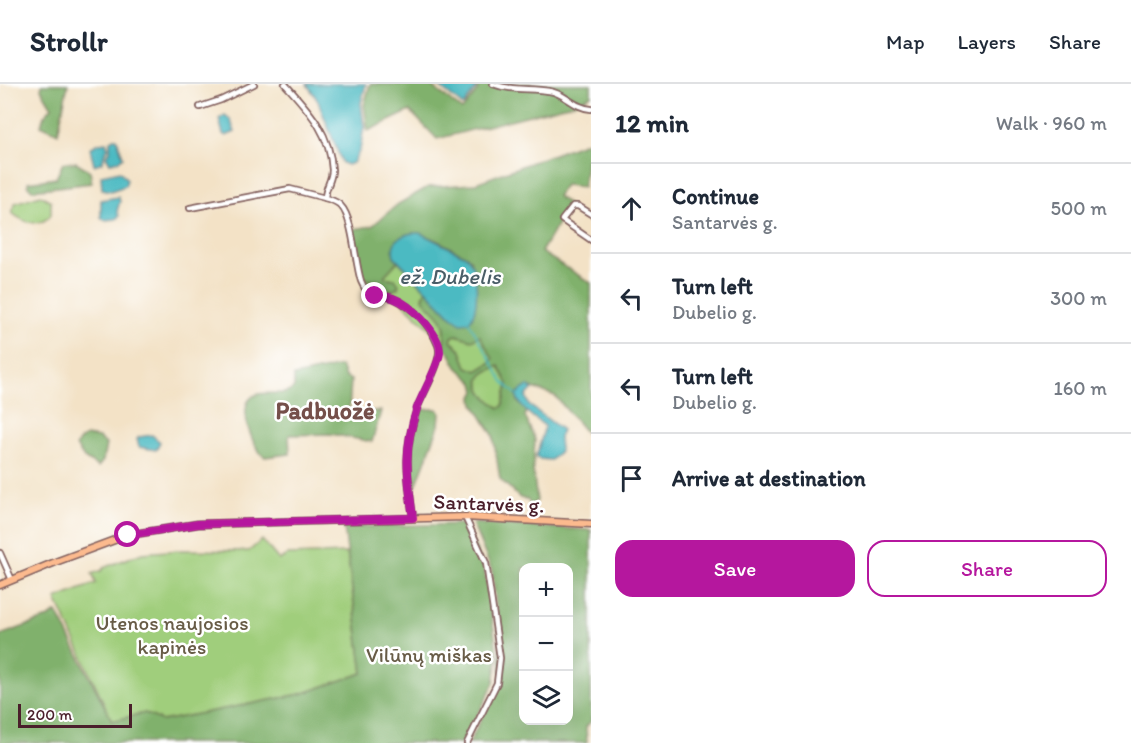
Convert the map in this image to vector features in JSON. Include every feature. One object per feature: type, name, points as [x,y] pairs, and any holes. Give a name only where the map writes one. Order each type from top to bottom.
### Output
[{"type":"main road","name":"Santarvės g.","points":[[0,585],[128,535],[198,524],[465,517],[591,524]]},
{"type":"street","points":[[200,107],[254,84]]},
{"type":"street","points":[[285,84],[315,117],[322,130],[332,174],[326,188],[325,198]]},
{"type":"street","points":[[493,84],[514,89],[550,91],[578,107],[591,109]]},
{"type":"street","points":[[190,208],[290,189],[338,202],[346,212],[362,282],[369,293],[392,298],[415,312],[429,328],[439,346],[437,364],[418,406],[407,450],[406,468],[413,518]]},
{"type":"street","points":[[591,214],[578,206],[573,206],[562,220],[591,240]]},
{"type":"street","points":[[465,517],[486,563],[500,658],[497,683],[467,743]]},
{"type":"street","points":[[0,553],[12,580]]},
{"type":"green space","points":[[42,84],[68,84],[58,133],[41,125],[44,116],[52,107],[41,89]]},
{"type":"green space","points":[[370,84],[429,84],[462,110],[478,90],[477,84],[591,84],[591,95],[576,103],[437,139],[410,111],[368,131],[364,105]]},
{"type":"green space","points":[[589,141],[583,187],[565,185],[557,196],[569,205],[541,252],[591,283],[591,439],[555,396],[528,386],[519,392],[518,402],[527,411],[525,416],[535,440],[533,470],[537,501],[530,505],[528,500],[520,498],[500,479],[493,435],[474,404],[473,397],[476,391],[474,383],[457,367],[449,352],[443,348],[445,330],[442,319],[423,299],[426,290],[452,317],[471,260],[423,235],[406,235],[394,245],[393,253],[398,261],[384,276],[395,279],[399,285],[394,290],[385,289],[362,278],[352,229],[372,226],[398,204],[428,187],[473,184]],"holes":[[[456,335],[472,340],[480,336],[493,359],[477,371],[467,367],[460,349],[451,341]],[[499,366],[508,384],[503,406],[500,408],[485,395],[479,382],[484,373]]]},
{"type":"green space","points":[[76,162],[90,171],[92,183],[32,190],[28,186],[28,182],[56,178],[63,163]]},
{"type":"green space","points":[[40,195],[51,201],[51,215],[47,219],[32,223],[12,213],[15,203]]},
{"type":"green space","points":[[398,261],[426,290],[424,298],[442,319],[445,333],[443,348],[432,331],[399,299],[370,290],[362,278],[373,281],[383,289],[398,288],[391,278],[384,276]]},
{"type":"green space","points":[[456,335],[469,339],[480,335],[493,359],[477,371],[467,367],[460,349],[451,341]]},
{"type":"green space","points":[[341,366],[345,377],[351,380],[349,412],[381,411],[372,442],[331,434],[289,435],[290,454],[265,457],[260,453],[252,439],[247,422],[246,413],[249,400],[259,394],[289,391],[294,388],[294,376]]},
{"type":"green space","points":[[499,366],[508,384],[503,406],[500,408],[485,395],[479,381],[487,371]]},
{"type":"green space","points":[[419,409],[437,409],[440,412],[439,425],[416,486],[410,491],[409,446]]},
{"type":"green space","points":[[86,436],[99,438],[106,444],[103,461],[98,467],[84,458],[76,446]]},
{"type":"green space","points":[[472,523],[591,530],[591,721],[586,727],[587,743],[469,743],[501,681],[500,643],[492,571]]},
{"type":"green space","name":"Vilūnų miškas","points":[[465,524],[484,566],[498,657],[494,683],[464,743],[0,743],[0,635],[45,619],[57,612],[112,721],[145,713],[162,721],[301,694],[363,673],[344,527]]},
{"type":"green space","name":"Utenos naujosios kapinės","points":[[262,540],[279,560],[288,555],[347,553],[363,673],[301,694],[162,721],[145,713],[112,721],[56,599],[96,583],[92,574],[103,568],[142,553],[182,550],[249,551]]},
{"type":"water","points":[[307,84],[366,84],[361,103],[364,127],[360,150],[353,163],[347,165],[342,163],[318,101]]},
{"type":"water","points":[[436,84],[474,84],[476,89],[463,106]]},
{"type":"water","points":[[225,115],[230,119],[235,132],[226,136],[223,134],[219,119]]},
{"type":"water","points":[[117,138],[123,157],[110,163],[106,156],[110,151],[110,141]]},
{"type":"water","points":[[106,142],[108,148],[103,162],[94,165],[90,148]]},
{"type":"water","points":[[120,171],[127,180],[125,186],[111,191],[102,189],[101,175]]},
{"type":"water","points":[[118,197],[119,216],[116,219],[104,220],[101,217],[101,200]]},
{"type":"water","name":"ež. Dubelis","points":[[413,233],[420,233],[466,256],[470,262],[476,279],[476,299],[473,316],[469,322],[461,323],[452,317],[394,256],[393,247],[397,240]]},
{"type":"water","points":[[528,386],[533,389],[526,396],[529,405],[562,430],[559,437],[560,451],[551,460],[536,457],[545,426],[524,408],[516,394]]},
{"type":"water","points":[[152,435],[160,442],[156,450],[139,447],[137,439],[139,437]]},
{"type":"waterway","points":[[469,322],[503,382],[516,394]]},
{"type":"district","name":"Padbuožė","points":[[325,410]]},
{"type":"route","points":[[128,535],[198,524],[413,518],[406,468],[407,450],[418,406],[437,364],[439,346],[429,328],[415,312],[392,298],[375,296]]}]
